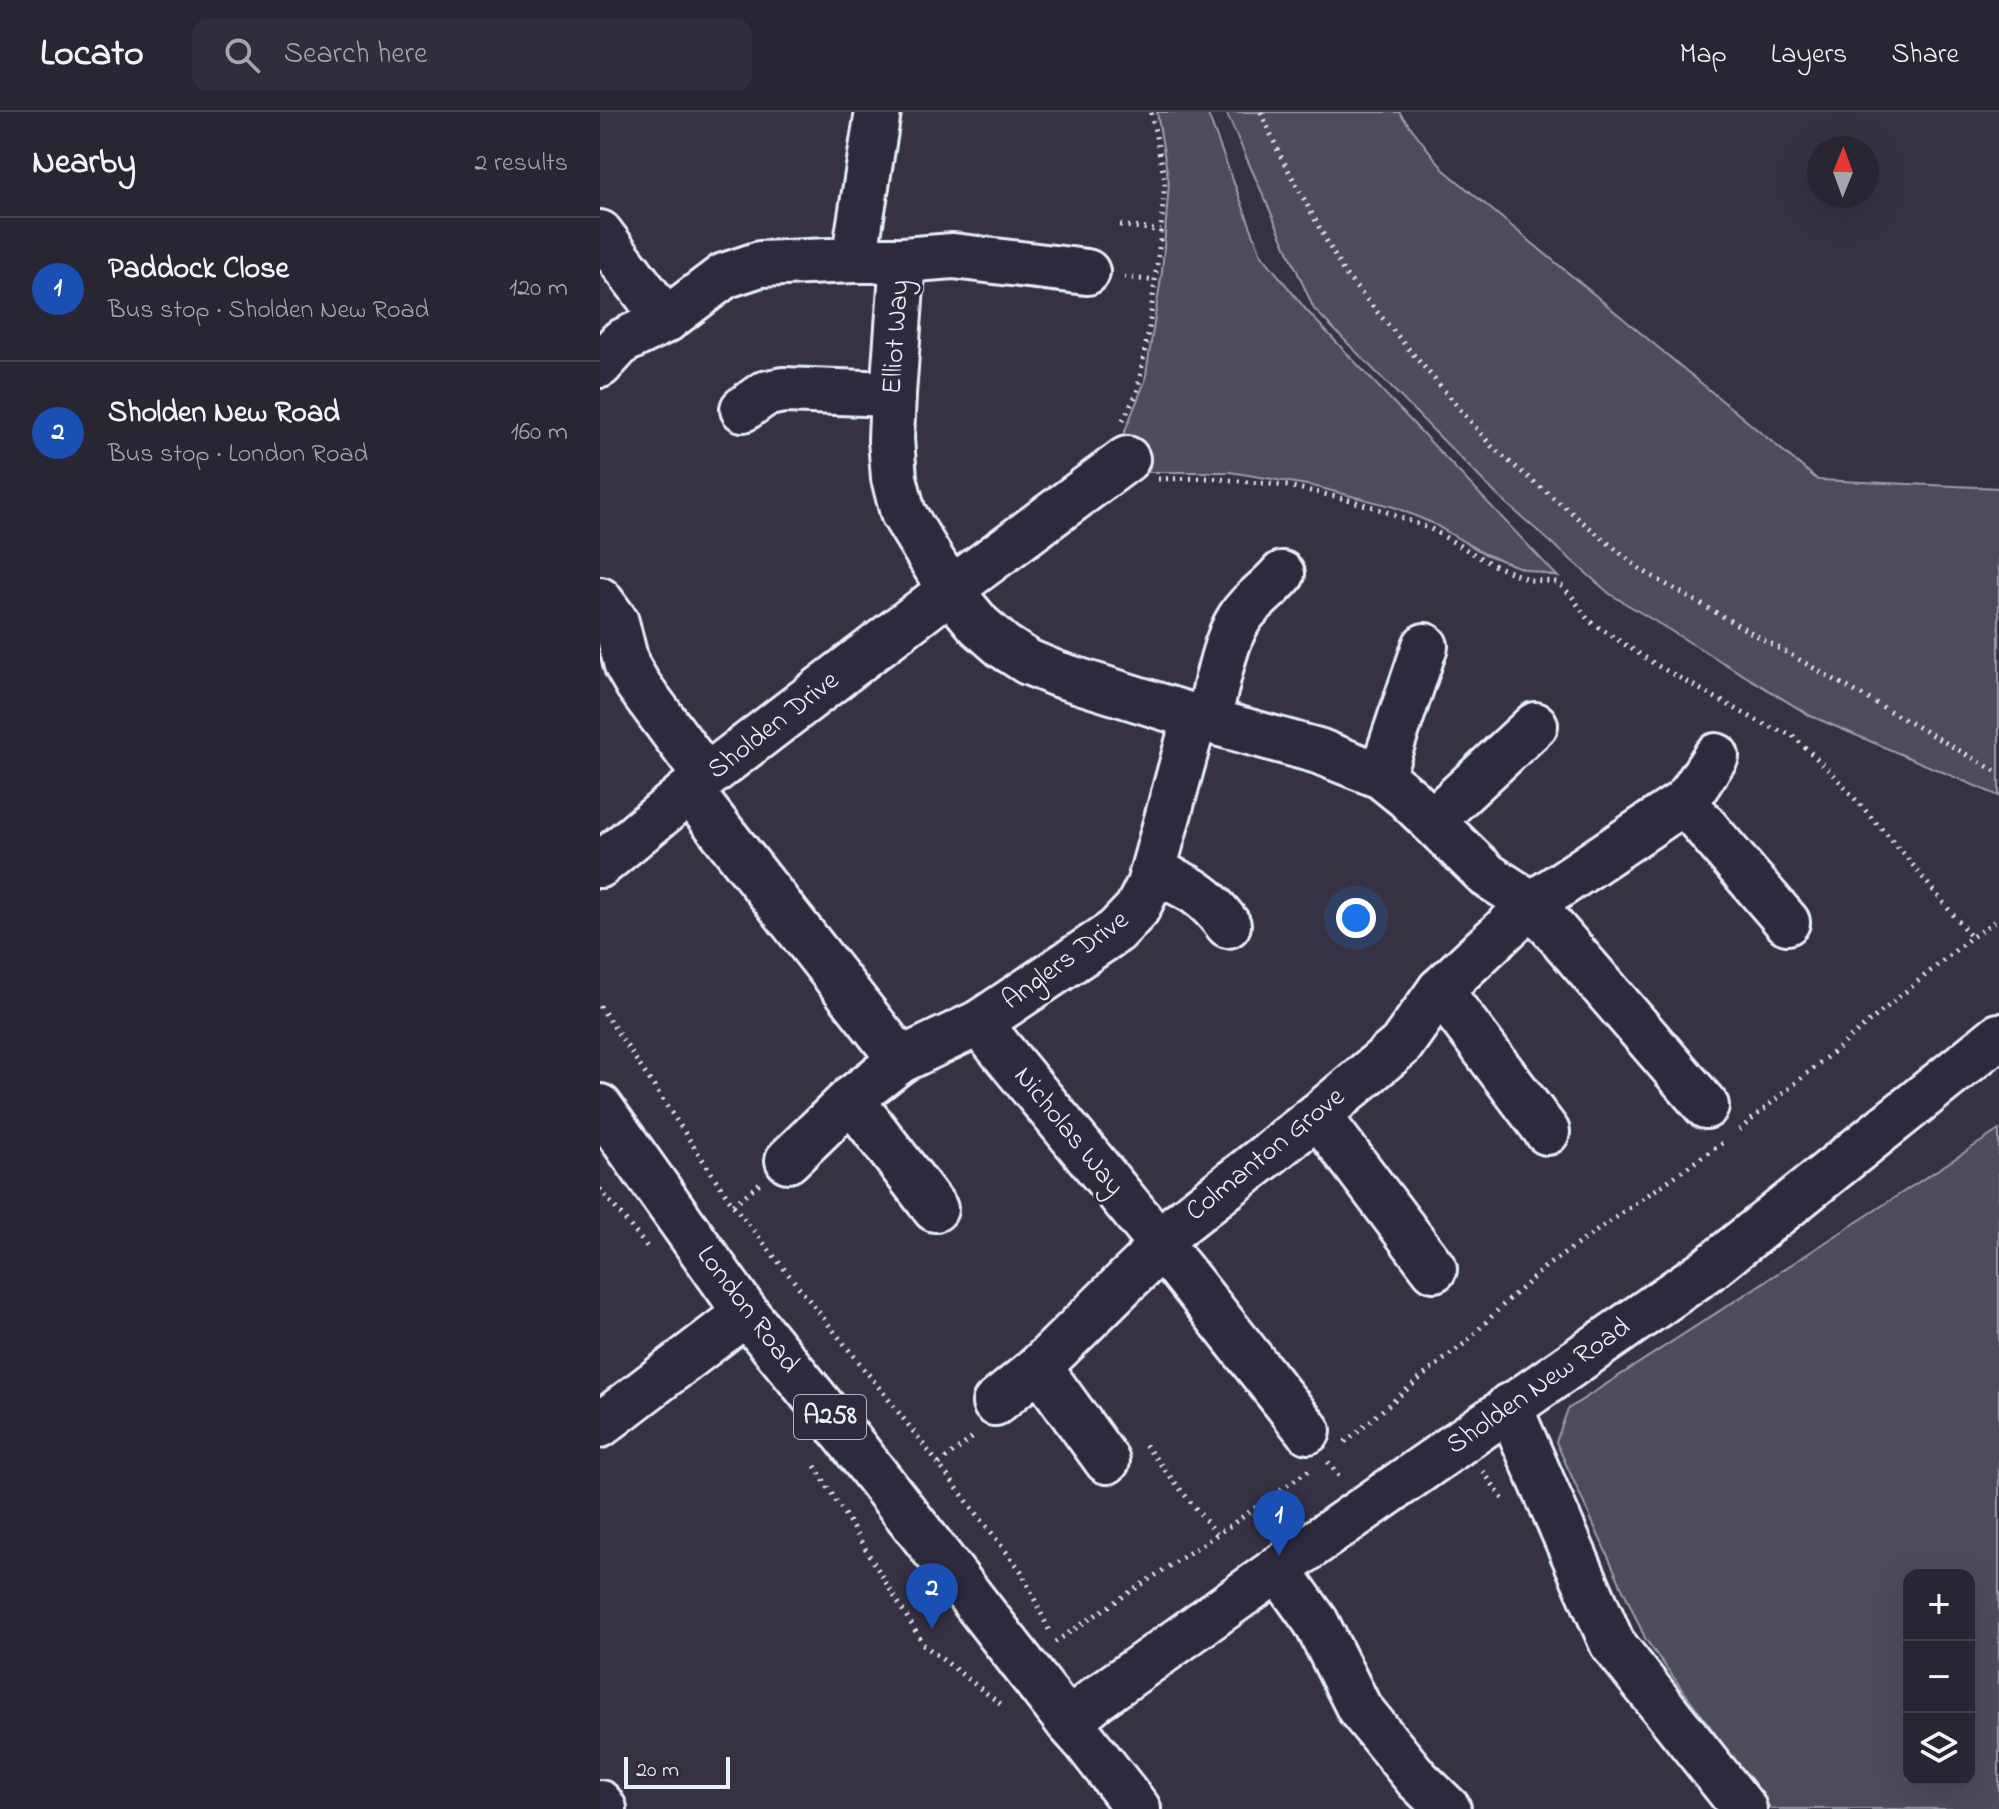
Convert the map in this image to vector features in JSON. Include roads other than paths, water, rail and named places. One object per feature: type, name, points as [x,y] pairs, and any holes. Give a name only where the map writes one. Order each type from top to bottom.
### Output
[{"type":"street","points":[[854,260],[878,112]]},
{"type":"street","points":[[600,233],[666,320]]},
{"type":"street","points":[[903,260],[953,256],[1087,272]]},
{"type":"street","name":"Elliot Way","points":[[600,365],[621,342],[666,320],[724,276],[760,264],[903,260],[891,439],[894,478],[903,513],[950,590]]},
{"type":"street","points":[[743,409],[764,394],[783,390],[893,394]]},
{"type":"street","name":"Sholden Drive","points":[[600,865],[698,784],[950,590],[1127,459]]},
{"type":"street","name":"Anglers Drive","points":[[788,1160],[851,1099],[901,1060],[979,1023],[1116,931],[1137,909],[1153,871],[1231,633],[1240,617],[1282,574]]},
{"type":"street","points":[[950,590],[979,625],[1028,662],[1201,719],[1318,751],[1381,776],[1487,875],[1532,904],[1706,1106]]},
{"type":"street","points":[[601,603],[616,622],[627,666],[698,784],[901,1060]]},
{"type":"street","points":[[1381,776],[1425,646]]},
{"type":"street","points":[[1432,821],[1535,725]]},
{"type":"street","name":"Colmanton Grove","points":[[995,1403],[1039,1367],[1146,1262],[1158,1241],[1401,1045],[1440,990],[1532,904],[1684,802],[1716,756]]},
{"type":"street","points":[[1684,802],[1787,922]]},
{"type":"street","points":[[1153,871],[1205,898],[1228,925]]},
{"type":"street","points":[[1440,990],[1547,1132]]},
{"type":"street","name":"Nicholas Way","points":[[979,1023],[1158,1241],[1316,1444]]},
{"type":"street","name":"Sholden New Road","points":[[1068,1722],[1278,1569],[1710,1268],[1999,1036]]},
{"type":"street","points":[[851,1099],[935,1209]]},
{"type":"street","name":"London Road","points":[[600,1107],[746,1313],[1138,1809]]},
{"type":"street","points":[[1318,1115],[1434,1269]]},
{"type":"street","points":[[600,1425],[746,1313]]},
{"type":"street","points":[[1039,1367],[1123,1450]]},
{"type":"street","points":[[1509,1406],[1612,1643],[1744,1809]]},
{"type":"street","points":[[1278,1569],[1316,1622],[1359,1708],[1417,1779],[1448,1809]]},
{"type":"street","points":[[600,1803],[604,1809]]},
{"type":"place","name":"Paddock Close","points":[[1279,1556]]},
{"type":"place","name":"Sholden New Road","points":[[932,1629]]}]
